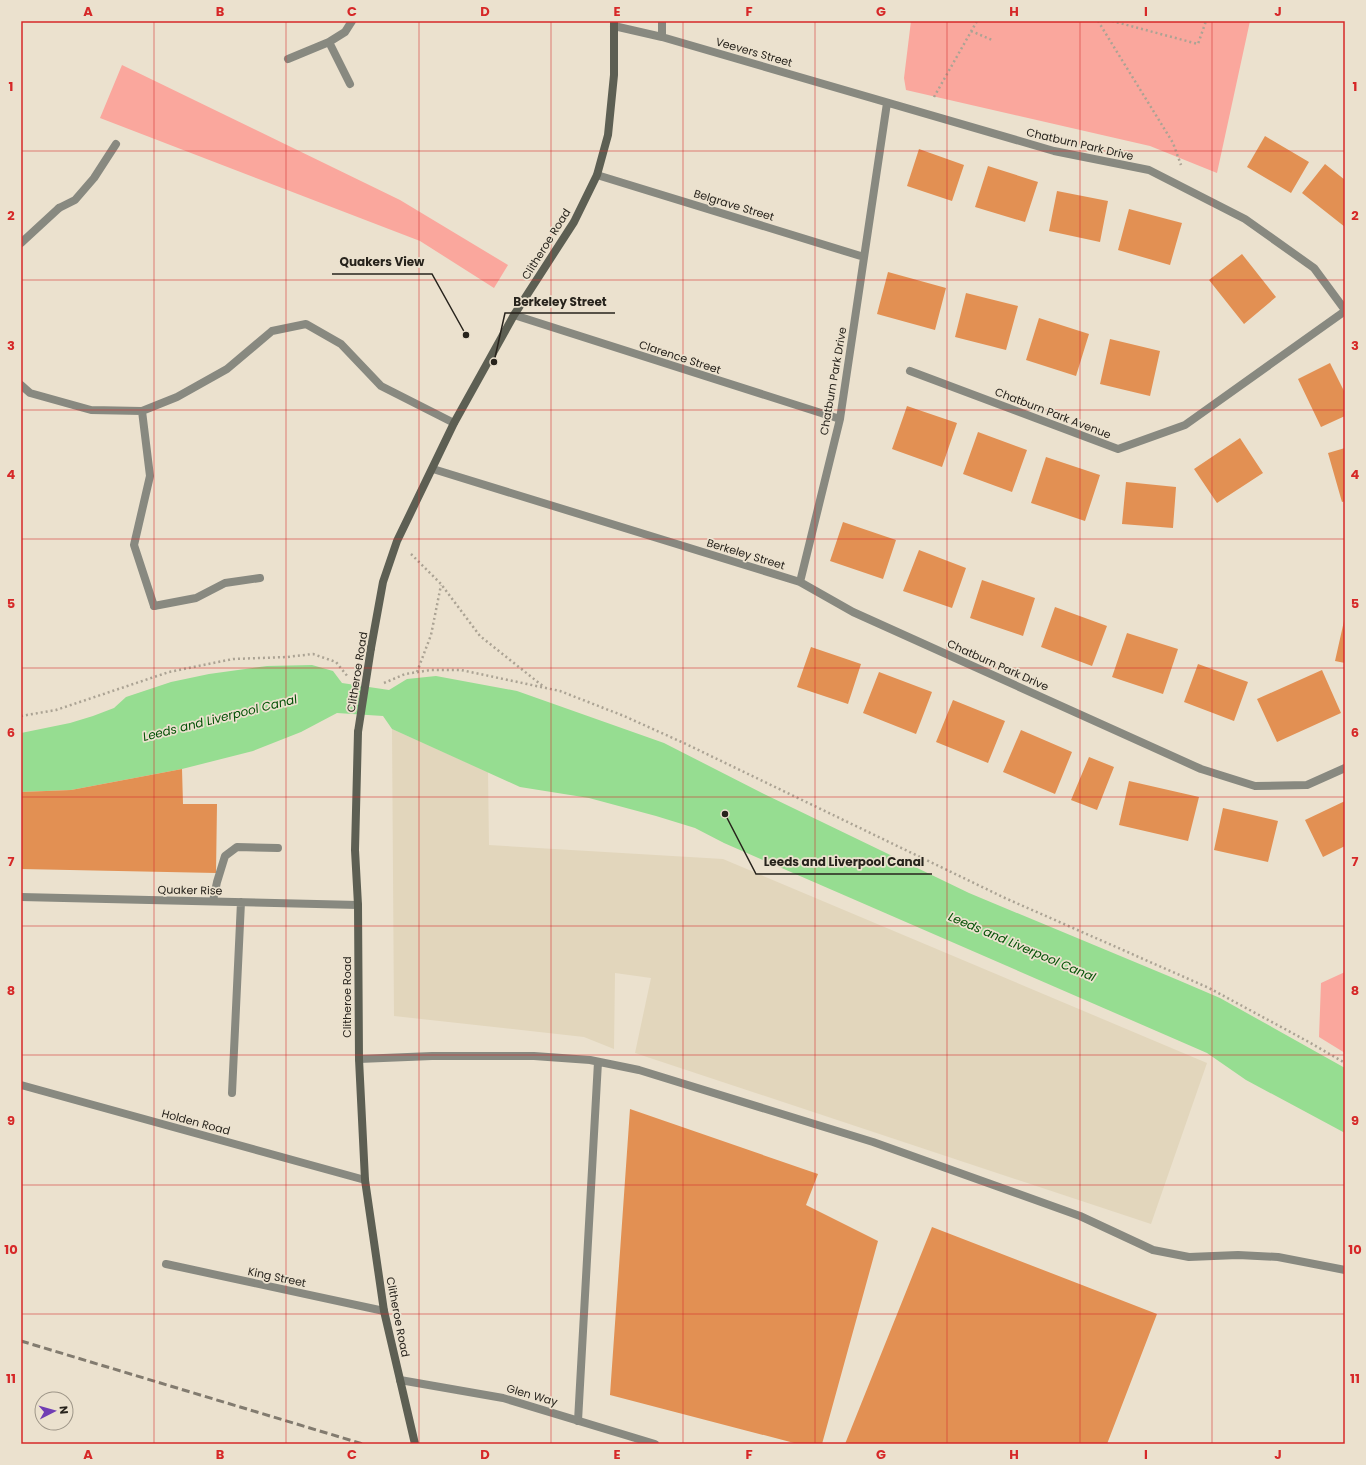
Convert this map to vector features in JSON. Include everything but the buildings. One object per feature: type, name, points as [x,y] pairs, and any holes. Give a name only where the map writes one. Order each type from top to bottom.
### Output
[{"type":"main road","name":"Clitheroe Road","points":[[415,1444],[384,1311],[365,1180],[359,1059],[358,905],[355,850],[358,732],[383,582],[398,541],[454,423],[514,315],[574,222],[597,174],[608,135],[614,75],[614,24]]},
{"type":"street","points":[[288,59],[329,42],[345,32],[352,21]]},
{"type":"street","points":[[662,21],[662,37]]},
{"type":"street","name":"Veevers Street","points":[[614,24],[887,103]]},
{"type":"street","points":[[329,42],[350,84]]},
{"type":"street","name":"Chatburn Park Drive","points":[[1345,311],[1314,268],[1246,219],[1149,170],[1054,151],[887,103],[840,419],[800,582],[853,612],[1201,769],[1255,786],[1307,785],[1345,768]]},
{"type":"street","points":[[21,243],[59,208],[75,200],[94,178],[116,144]]},
{"type":"street","name":"Belgrave Street","points":[[597,174],[864,257]]},
{"type":"street","name":"Chatburn Park Avenue","points":[[910,372],[1118,449],[1185,425],[1345,311]]},
{"type":"street","name":"Clarence Street","points":[[514,315],[840,419]]},
{"type":"street","points":[[21,385],[30,394],[91,410],[142,412],[177,397],[227,369],[272,331],[306,324],[341,344],[381,386],[454,423]]},
{"type":"street","points":[[142,412],[150,476],[134,545],[154,606],[196,598],[225,583],[260,578]]},
{"type":"street","name":"Berkeley Street","points":[[433,469],[800,582]]},
{"type":"street","points":[[213,901],[225,856],[237,847],[278,848]]},
{"type":"street","name":"Quaker Rise","points":[[21,897],[358,905]]},
{"type":"street","points":[[232,1093],[240,902]]},
{"type":"street","points":[[359,1059],[432,1056],[534,1056],[598,1062],[639,1070],[873,1142],[1080,1216],[1153,1250],[1189,1257],[1238,1255],[1278,1257],[1345,1270]]},
{"type":"street","points":[[578,1421],[598,1062]]},
{"type":"street","name":"Holden Road","points":[[21,1085],[365,1180]]},
{"type":"street","name":"King Street","points":[[166,1264],[384,1311]]},
{"type":"street","name":"Glen Way","points":[[400,1380],[503,1398],[655,1444]]},
{"type":"path","points":[[924,114],[977,21]]},
{"type":"path","points":[[1098,21],[1173,143],[1189,190]]},
{"type":"path","points":[[1112,21],[1198,44],[1206,21]]},
{"type":"path","points":[[971,31],[992,40]]},
{"type":"path","points":[[398,541],[441,584],[480,636],[545,688]]},
{"type":"path","points":[[417,672],[431,635],[441,584]]},
{"type":"path","points":[[21,716],[56,710],[169,672],[233,659],[287,657],[313,654],[336,662],[348,678]]},
{"type":"path","points":[[383,683],[406,674],[417,672],[431,670],[461,670],[567,693],[624,716],[679,741],[1005,898],[1209,988],[1345,1063]]},
{"type":"shaded area","points":[[911,21],[1250,21],[1217,173],[1150,146],[906,90],[904,78]]},
{"type":"shaded area","points":[[122,65],[400,200],[508,265],[494,288],[420,241],[100,118]]},
{"type":"shaded area","points":[[392,729],[488,772],[489,845],[723,859],[1207,1063],[1151,1224],[635,1053],[651,978],[615,973],[614,1049],[584,1037],[394,1016]]},
{"type":"shaded area","points":[[1345,972],[1345,1053],[1319,1037],[1321,983]]},
{"type":"water","points":[[312,665],[333,671],[342,683],[389,690],[407,679],[436,676],[517,691],[664,743],[764,794],[969,893],[1220,998],[1345,1068],[1345,1133],[1246,1080],[1207,1053],[724,843],[695,828],[589,798],[520,787],[392,729],[383,716],[337,713],[301,732],[253,751],[182,769],[71,790],[21,792],[21,733],[70,723],[93,716],[114,708],[126,697],[171,682],[209,674],[267,666]]},
{"type":"railway","points":[[21,1341],[363,1444]]},
{"type":"place","name":"Quakers View","points":[[466,335]]},
{"type":"place","name":"Berkeley Street","points":[[494,362]]},
{"type":"place","name":"Leeds and Liverpool Canal","points":[[725,814]]}]
